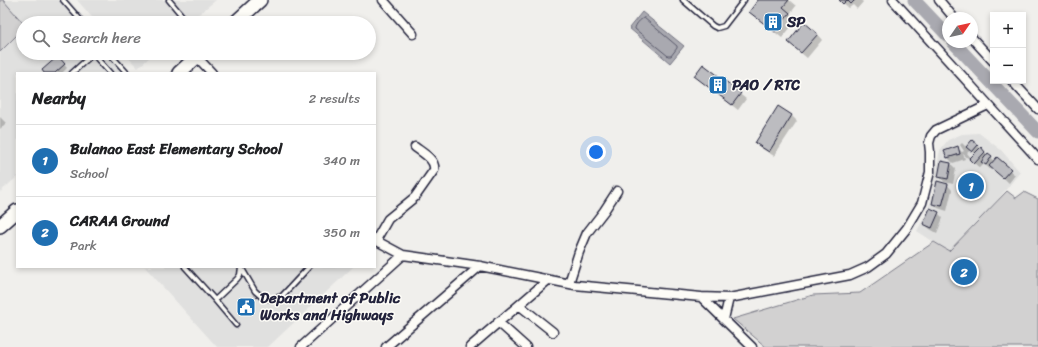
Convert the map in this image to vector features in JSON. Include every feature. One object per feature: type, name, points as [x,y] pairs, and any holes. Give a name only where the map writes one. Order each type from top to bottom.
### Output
[{"type":"main road","points":[[243,16],[260,0]]},
{"type":"main road","points":[[180,72],[193,60]]},
{"type":"main road","points":[[0,226],[16,212]]},
{"type":"street","points":[[383,0],[413,34]]},
{"type":"street","points":[[893,0],[1038,159]]},
{"type":"street","points":[[939,0],[949,12]]},
{"type":"street","points":[[978,45],[990,58]]},
{"type":"street","points":[[203,60],[211,72]]},
{"type":"street","points":[[1015,84],[1038,109]]},
{"type":"street","points":[[376,241],[403,255],[480,266],[569,283],[701,297],[729,298],[850,275],[868,267],[886,254],[907,228],[922,203],[930,172],[929,143],[931,136],[936,130],[988,105]]},
{"type":"street","points":[[376,238],[388,219],[415,197],[434,170],[435,167],[432,161],[415,147]]},
{"type":"street","points":[[569,283],[582,242],[617,191]]},
{"type":"street","points":[[301,347],[403,255]]},
{"type":"street","points":[[386,347],[480,266]]},
{"type":"street","points":[[470,347],[548,280]]},
{"type":"street","points":[[701,297],[752,347]]},
{"type":"street","points":[[724,319],[729,298]]},
{"type":"street","points":[[519,305],[553,332]]},
{"type":"street","points":[[498,322],[526,347]]},
{"type":"lane","points":[[63,0],[77,16]]},
{"type":"lane","points":[[169,0],[182,16]]},
{"type":"lane","points":[[683,0],[717,28],[724,26],[744,0]]},
{"type":"lane","points":[[73,72],[87,60]]},
{"type":"lane","points":[[99,60],[109,72]]},
{"type":"lane","points":[[115,60],[126,72]]},
{"type":"lane","points":[[187,268],[236,325]]},
{"type":"lane","points":[[215,300],[237,279],[240,275],[240,268]]},
{"type":"lane","points":[[241,268],[255,291],[263,298],[272,299],[282,296],[308,268]]},
{"type":"shaded area","points":[[0,0],[69,0],[82,16],[16,16],[16,60],[120,60],[130,71],[16,72],[16,178],[0,192]]},
{"type":"shaded area","points":[[0,0],[3,0],[17,16],[16,36],[0,52]]},
{"type":"shaded area","points":[[77,0],[216,0],[197,16],[91,16]]},
{"type":"shaded area","points":[[131,60],[147,60],[138,68]]},
{"type":"shaded area","points":[[979,133],[1001,150],[1020,172],[988,212],[949,252],[917,231],[931,201],[940,150],[948,140],[962,134]]},
{"type":"shaded area","points":[[1007,191],[1016,198],[1024,192],[1038,199],[1038,347],[766,347],[733,319],[813,295],[860,293],[934,242],[949,251]]},
{"type":"shaded area","name":"Department of Public Works and Highways","points":[[146,268],[352,268],[268,347],[217,347]]},
{"type":"water","points":[[642,12],[684,46],[670,63],[629,28]]},
{"type":"building","name":"SP","points":[[758,0],[789,0],[783,7],[790,13],[775,32],[749,12]]},
{"type":"building","points":[[839,0],[847,0],[843,4]]},
{"type":"building","points":[[847,0],[855,0],[851,4]]},
{"type":"building","points":[[804,22],[818,34],[801,53],[788,42]]},
{"type":"building","points":[[53,60],[62,60],[65,64],[56,72],[43,72],[42,70]]},
{"type":"building","name":"PAO / RTC","points":[[703,64],[741,93],[732,105],[694,76]]},
{"type":"building","points":[[778,106],[792,115],[769,152],[755,143]]},
{"type":"building","points":[[972,140],[978,145],[972,152],[966,147]]},
{"type":"building","points":[[958,146],[960,154],[947,158],[944,151]]},
{"type":"building","points":[[981,147],[985,152],[974,164],[969,159]]},
{"type":"building","points":[[988,153],[992,156],[986,165],[981,162]]},
{"type":"building","points":[[997,157],[1011,169],[1003,178],[989,166]]},
{"type":"building","points":[[941,161],[951,163],[948,179],[938,177]]},
{"type":"building","points":[[937,181],[948,184],[942,206],[932,204]]},
{"type":"building","points":[[930,208],[939,212],[932,228],[923,224]]},
{"type":"waterway","points":[[914,0],[942,30]]},
{"type":"waterway","points":[[959,48],[1038,132]]},
{"type":"place","name":"SP","points":[[773,22]]},
{"type":"place","name":"PAO / RTC","points":[[718,85]]},
{"type":"place","name":"Bulanao East Elementary School","points":[[971,186]]},
{"type":"place","name":"CARAA Ground","points":[[964,272]]},
{"type":"place","name":"Department of Public Works and Highways","points":[[246,307]]}]
